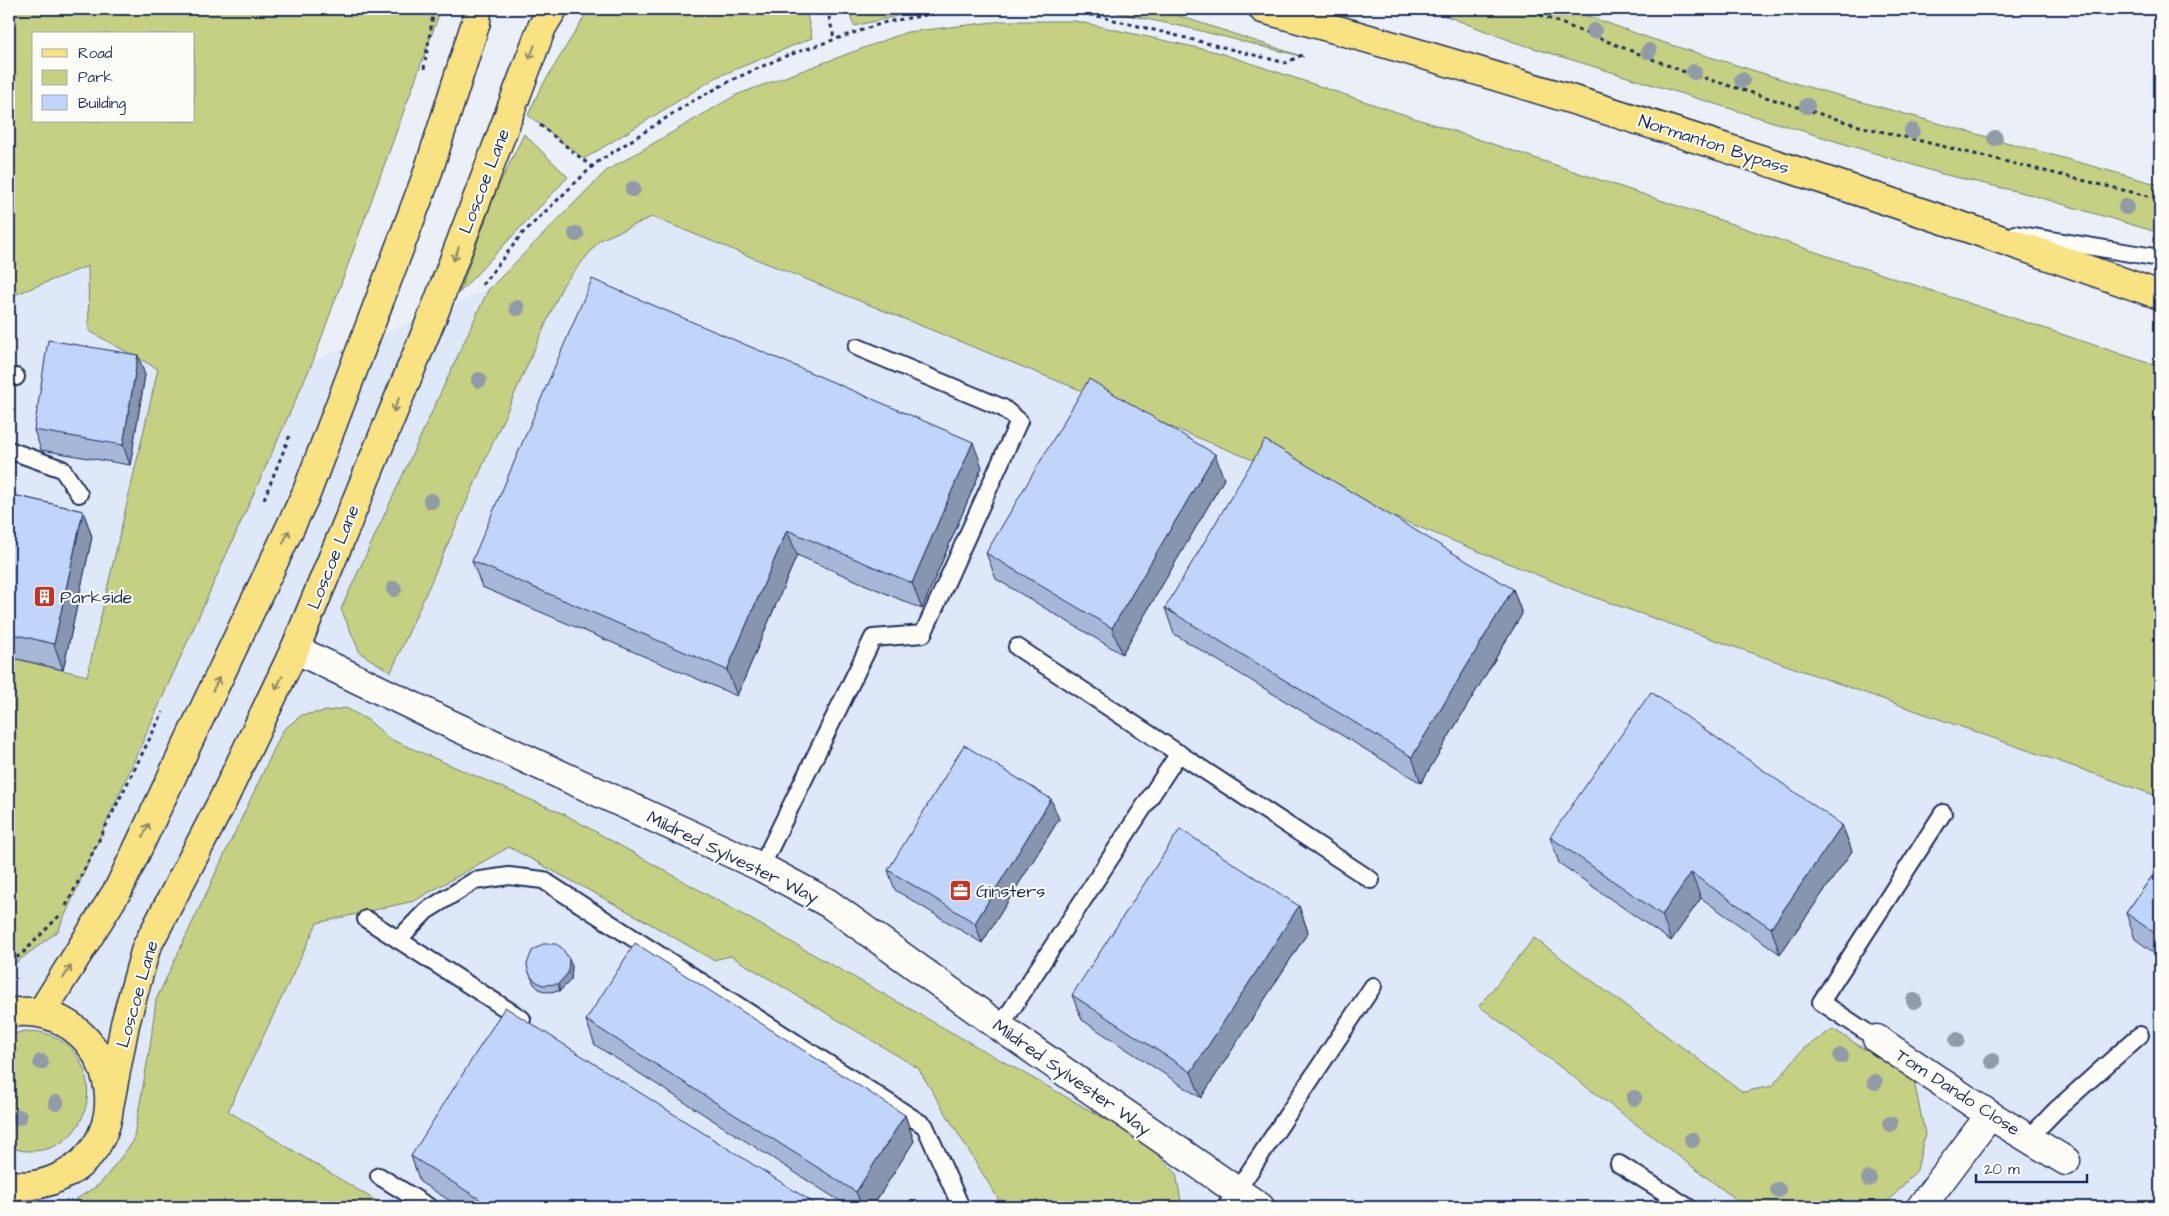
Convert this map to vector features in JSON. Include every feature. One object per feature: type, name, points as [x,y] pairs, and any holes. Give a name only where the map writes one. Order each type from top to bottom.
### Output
[{"type":"main road","points":[[41,1013],[119,888],[306,494],[426,178],[476,22],[477,9]]},
{"type":"main road","points":[[548,18],[562,9]]},
{"type":"main road","name":"Normanton Bypass","points":[[1263,9],[1404,47],[1614,111],[1960,224],[2160,295]]},
{"type":"main road","name":"Loscoe Lane","points":[[48,1182],[72,1171],[92,1152],[105,1128],[125,1024],[146,948],[223,800],[296,649],[434,313],[548,18]]},
{"type":"main road","points":[[9,1013],[41,1013],[69,1025],[91,1045],[106,1072],[110,1102]]},
{"type":"main road","points":[[9,1184],[19,1186],[48,1182]]},
{"type":"main road","points":[[25,1207],[48,1182]]},
{"type":"street","name":"Mildred Sylvester Way","points":[[296,649],[448,723],[761,867],[828,903],[1000,1027],[1232,1200],[1260,1207]]},
{"type":"street","name":"Tom Dando Close","points":[[1877,1039],[1990,1115],[2066,1161]]},
{"type":"street","points":[[1921,1207],[1990,1115]]},
{"type":"lane","points":[[1960,224],[2160,258]]},
{"type":"lane","points":[[761,867],[873,638],[923,634],[1019,421],[1003,408],[857,347]]},
{"type":"lane","points":[[9,450],[62,469],[79,494]]},
{"type":"lane","points":[[1017,647],[1370,880]]},
{"type":"lane","points":[[1000,1027],[1179,753]]},
{"type":"lane","points":[[1877,1039],[1821,1002],[1942,813]]},
{"type":"lane","points":[[398,940],[426,911],[474,880],[509,876],[543,880],[925,1126],[961,1207]]},
{"type":"lane","points":[[366,919],[534,1027]]},
{"type":"lane","points":[[1232,1200],[1373,986]]},
{"type":"lane","points":[[2029,1138],[2056,1110],[2140,1035]]},
{"type":"lane","points":[[1619,1164],[1688,1207]]},
{"type":"lane","points":[[379,1176],[429,1207]]},
{"type":"path","points":[[423,72],[434,9]]},
{"type":"path","points":[[826,9],[834,38]]},
{"type":"path","points":[[480,288],[522,234],[596,164],[708,93],[783,57],[834,38],[886,22],[944,12],[1013,9]]},
{"type":"path","points":[[1058,9],[1102,17],[1286,63]]},
{"type":"path","points":[[1525,9],[1686,72],[1859,126],[2160,198]]},
{"type":"path","points":[[260,508],[290,434]]},
{"type":"path","points":[[9,960],[21,955],[62,913],[163,712]]},
{"type":"shaded area","points":[[652,217],[2160,776],[2160,1207],[9,1207],[9,297],[88,266],[313,361],[434,313]]},
{"type":"green space","points":[[9,9],[441,9],[313,361],[58,931],[13,965],[9,966],[9,657],[87,676],[158,369],[89,331],[88,266],[9,297]]},
{"type":"green space","points":[[589,9],[806,9],[812,38],[717,77],[584,159],[528,115],[539,91]]},
{"type":"green space","points":[[848,9],[946,9],[906,14],[854,26]]},
{"type":"green space","points":[[1099,9],[1158,9],[1304,57],[1189,28]]},
{"type":"green space","points":[[1428,9],[1568,9],[1652,39],[1794,83],[2160,185],[2160,233],[2028,194],[1942,174],[1514,42]]},
{"type":"green space","points":[[1002,21],[1075,21],[1217,52],[2160,367],[2160,797],[1582,593],[652,217],[600,240],[563,285],[391,672],[360,653],[341,609],[488,290],[606,171],[736,95],[907,32]]},
{"type":"green space","points":[[524,134],[568,177],[459,293],[496,191]]},
{"type":"green space","points":[[346,708],[368,720],[390,739],[566,815],[1146,1142],[1176,1173],[1182,1207],[1003,1207],[918,1068],[731,956],[713,960],[509,847],[414,901],[317,923],[228,1111],[386,1207],[64,1207],[100,1184],[133,1142],[150,1047],[156,1000],[283,730],[302,715]]},
{"type":"green space","points":[[1534,938],[1743,1092],[1772,1086],[1803,1049],[1833,1029],[1914,1081],[1925,1134],[1917,1170],[1883,1207],[1746,1207],[1479,1006]]},
{"type":"green space","points":[[25,1031],[44,1033],[65,1044],[79,1060],[87,1079],[87,1100],[81,1120],[69,1136],[51,1148],[28,1151],[9,1147],[9,1035]]},
{"type":"building","points":[[592,279],[973,442],[912,583],[787,530],[727,670],[472,561]]},
{"type":"building","points":[[48,340],[138,355],[123,445],[34,430]]},
{"type":"building","points":[[1089,379],[1215,454],[1112,628],[986,553]]},
{"type":"building","points":[[1265,440],[1513,589],[1412,757],[1165,608]]},
{"type":"building","name":"Parkside","points":[[9,494],[83,511],[54,644],[9,633]]},
{"type":"building","points":[[1651,692],[1842,825],[1771,928],[1691,873],[1662,915],[1550,837]]},
{"type":"building","points":[[964,745],[1051,799],[975,923],[888,870]]},
{"type":"building","points":[[1180,829],[1299,906],[1191,1072],[1072,995]]},
{"type":"building","points":[[2160,865],[2160,937],[2126,913]]},
{"type":"building","points":[[635,943],[905,1115],[856,1192],[586,1020]]},
{"type":"building","points":[[543,944],[556,944],[562,948],[569,959],[568,973],[558,984],[543,985],[531,977],[528,970],[527,964],[532,951]]},
{"type":"building","points":[[505,1007],[820,1207],[492,1207],[411,1156]]},
{"type":"building","points":[[1655,1198],[1668,1207],[1649,1207]]},
{"type":"place","name":"Parkside","points":[[44,597]]},
{"type":"place","name":"Ginsters","points":[[960,891]]}]
